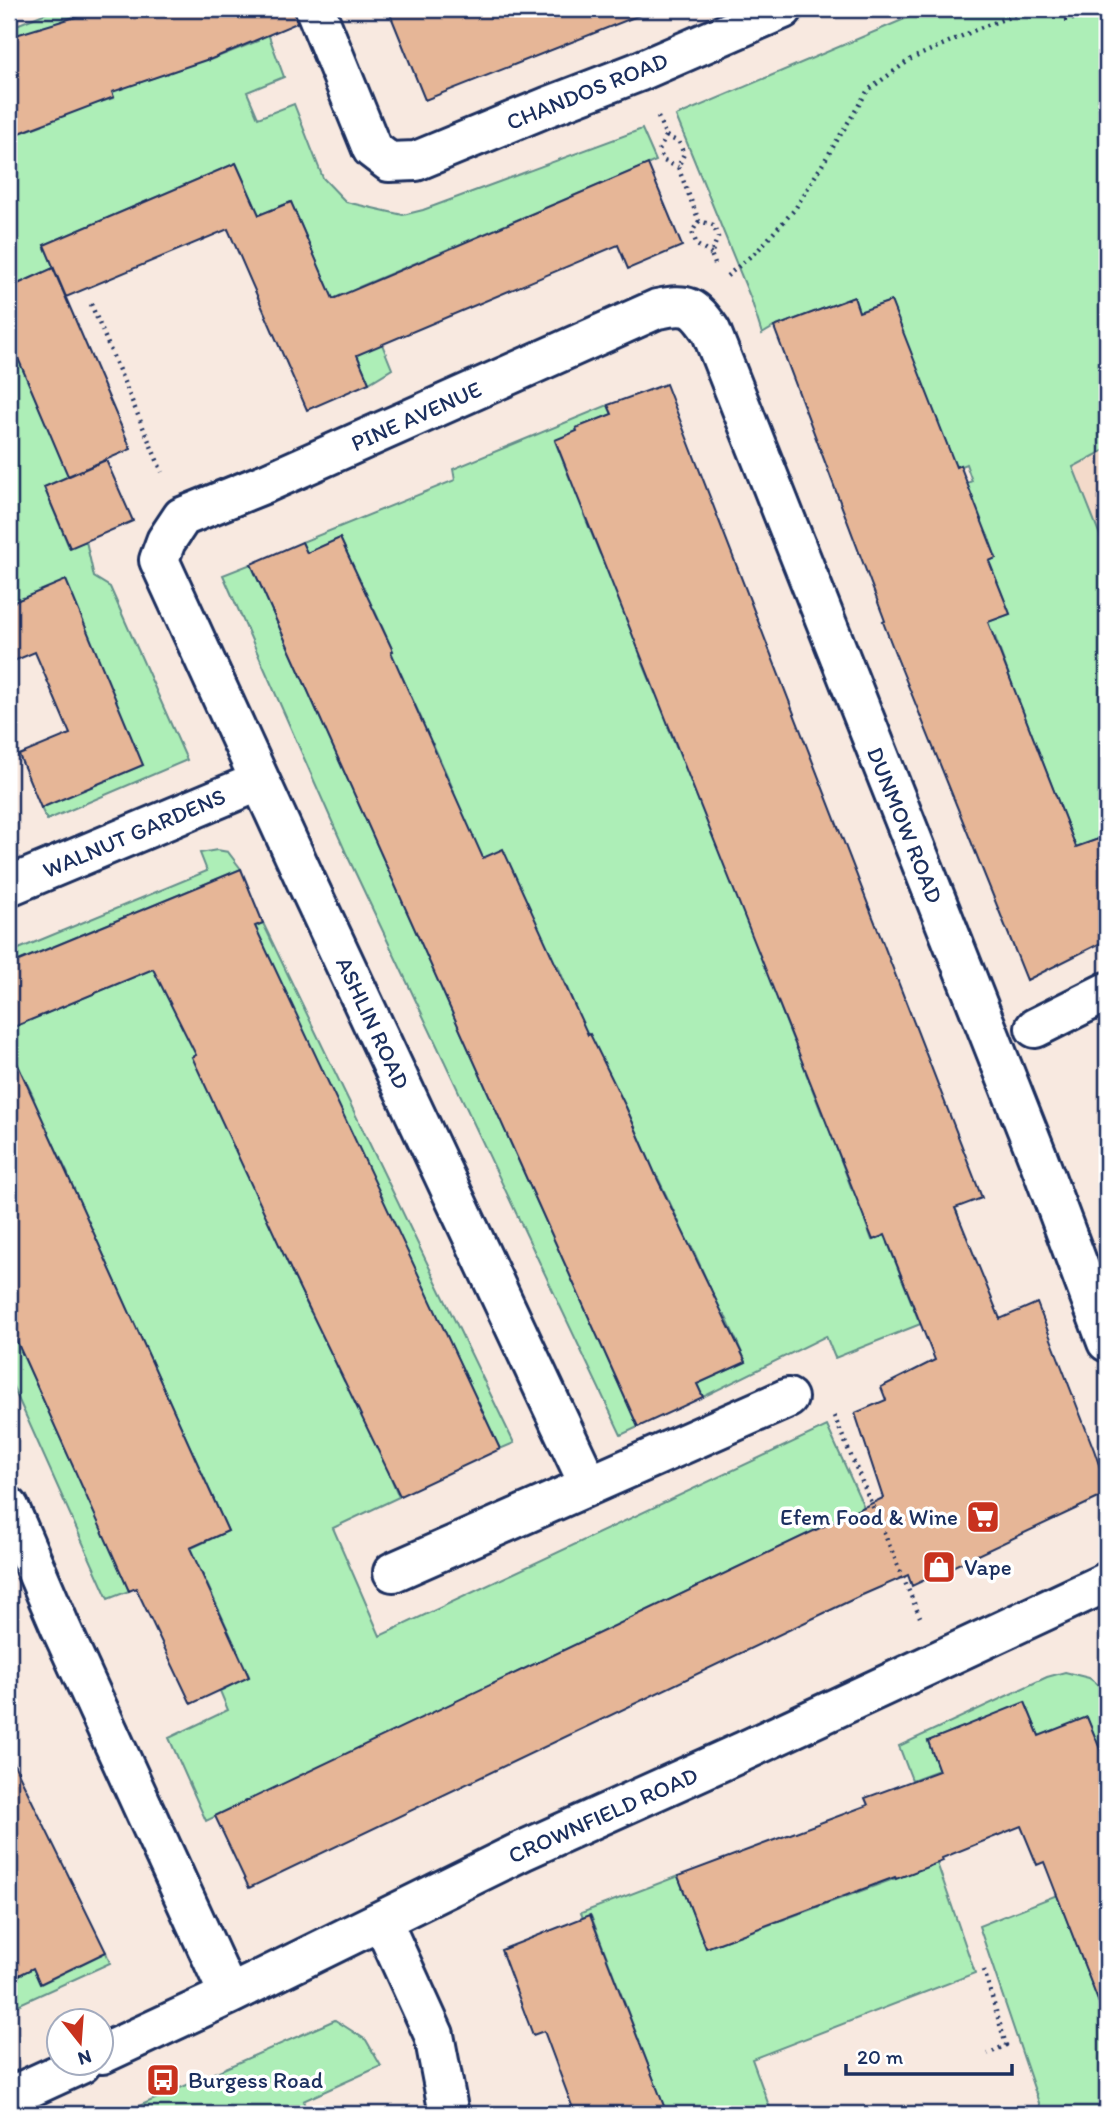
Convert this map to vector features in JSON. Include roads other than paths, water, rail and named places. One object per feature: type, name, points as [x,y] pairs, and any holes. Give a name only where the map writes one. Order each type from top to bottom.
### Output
[{"type":"street","name":"CHANDOS ROAD","points":[[315,9],[372,149],[388,162],[416,162],[638,72],[783,9]]},
{"type":"street","name":"PINE AVENUE","points":[[159,560],[166,541],[182,517],[266,483],[657,309],[709,296]]},
{"type":"street","name":"DUNMOW ROAD","points":[[709,296],[711,331],[1032,1143],[1107,1342]]},
{"type":"street","name":"ASHLIN ROAD","points":[[159,560],[589,1485]]},
{"type":"street","name":"WALNUT GARDENS","points":[[9,886],[260,781]]},
{"type":"street","points":[[1035,1028],[1107,992]]},
{"type":"street","points":[[393,1572],[788,1398]]},
{"type":"street","points":[[9,1507],[60,1626],[229,1995]]},
{"type":"street","name":"CROWNFIELD ROAD","points":[[116,2047],[522,1851],[757,1746],[1107,1582]]},
{"type":"street","points":[[382,1921],[434,2035],[449,2114]]},
{"type":"street","points":[[9,2097],[49,2078]]},
{"type":"place","name":"Efem Food & Wine","points":[[983,1517]]},
{"type":"place","name":"Vape","points":[[939,1567]]},
{"type":"place","name":"Burgess Road","points":[[163,2080]]}]
